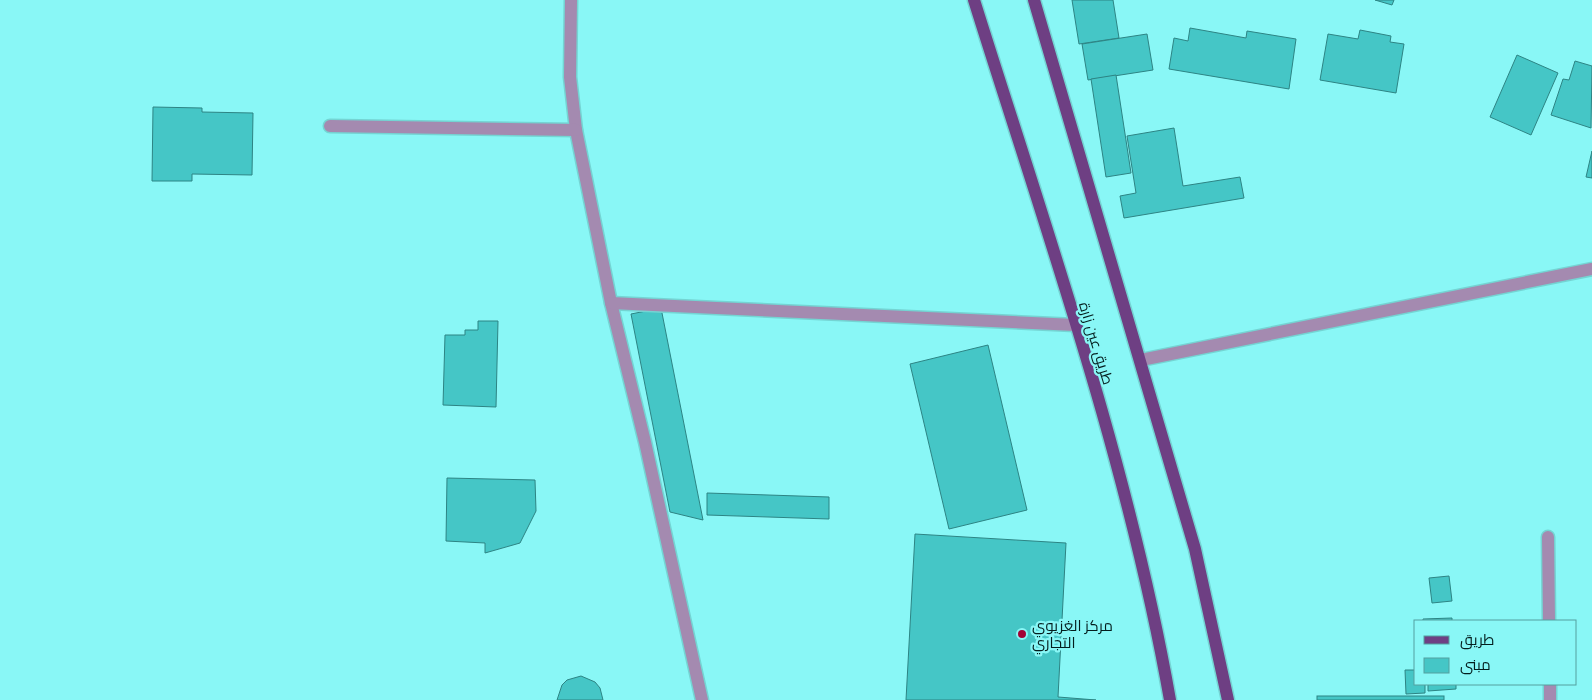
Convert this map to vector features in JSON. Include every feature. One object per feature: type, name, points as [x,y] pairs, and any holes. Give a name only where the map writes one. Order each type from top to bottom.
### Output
[{"type":"main road","name":"طريق عين زارة","points":[[974,0],[1075,325],[1142,565],[1159,639],[1170,700]]},
{"type":"main road","points":[[1034,0],[1195,549],[1228,700]]},
{"type":"street","points":[[571,0],[570,77],[576,130],[611,303],[645,442],[702,700]]},
{"type":"street","points":[[330,126],[576,130]]},
{"type":"street","points":[[1141,360],[1592,268]]},
{"type":"street","points":[[611,303],[1075,325]]},
{"type":"street","points":[[1548,538],[1549,620]]},
{"type":"street","points":[[1550,685],[1550,700]]},
{"type":"building","points":[[1072,0],[1113,0],[1119,38],[1079,44]]},
{"type":"building","points":[[1375,0],[1394,0],[1392,5]]},
{"type":"building","points":[[1190,28],[1246,38],[1247,31],[1296,39],[1289,89],[1169,69],[1174,38],[1188,41]]},
{"type":"building","points":[[1360,30],[1391,36],[1390,42],[1404,44],[1396,93],[1320,80],[1328,34],[1358,39]]},
{"type":"building","points":[[1147,34],[1153,70],[1088,80],[1082,44]]},
{"type":"building","points":[[1517,55],[1558,73],[1531,135],[1490,117]]},
{"type":"building","points":[[1575,61],[1592,66],[1591,128],[1551,115],[1563,79],[1569,80]]},
{"type":"building","points":[[1116,75],[1131,173],[1106,177],[1091,79]]},
{"type":"building","points":[[153,107],[202,108],[202,112],[253,113],[252,175],[192,174],[192,181],[152,181]]},
{"type":"building","points":[[1174,128],[1183,186],[1240,177],[1244,198],[1124,218],[1120,196],[1136,193],[1127,136]]},
{"type":"building","points":[[1592,151],[1592,178],[1586,177]]},
{"type":"building","points":[[661,308],[703,520],[670,512],[631,314]]},
{"type":"building","points":[[478,321],[498,321],[496,407],[443,405],[445,335],[465,335],[465,330],[478,330]]},
{"type":"building","points":[[988,345],[1027,510],[949,529],[910,364]]},
{"type":"building","points":[[447,478],[535,480],[536,511],[520,543],[485,553],[485,543],[446,541]]},
{"type":"building","points":[[707,493],[829,497],[829,519],[707,515]]},
{"type":"building","points":[[915,534],[1066,543],[1058,697],[1096,700],[906,700]]},
{"type":"building","points":[[1449,576],[1452,601],[1432,603],[1429,578]]},
{"type":"building","points":[[1452,618],[1452,620],[1423,620]]},
{"type":"building","points":[[1405,670],[1414,670],[1414,685],[1425,685],[1425,693],[1406,694]]},
{"type":"building","points":[[581,676],[595,682],[600,688],[603,700],[557,700],[562,685],[567,680]]},
{"type":"building","points":[[1428,685],[1456,685],[1456,689],[1428,691]]},
{"type":"building","points":[[1317,696],[1444,696],[1444,700],[1317,700]]},
{"type":"place","name":"مركز الغزيوي التجاري","points":[[1022,634]]}]
